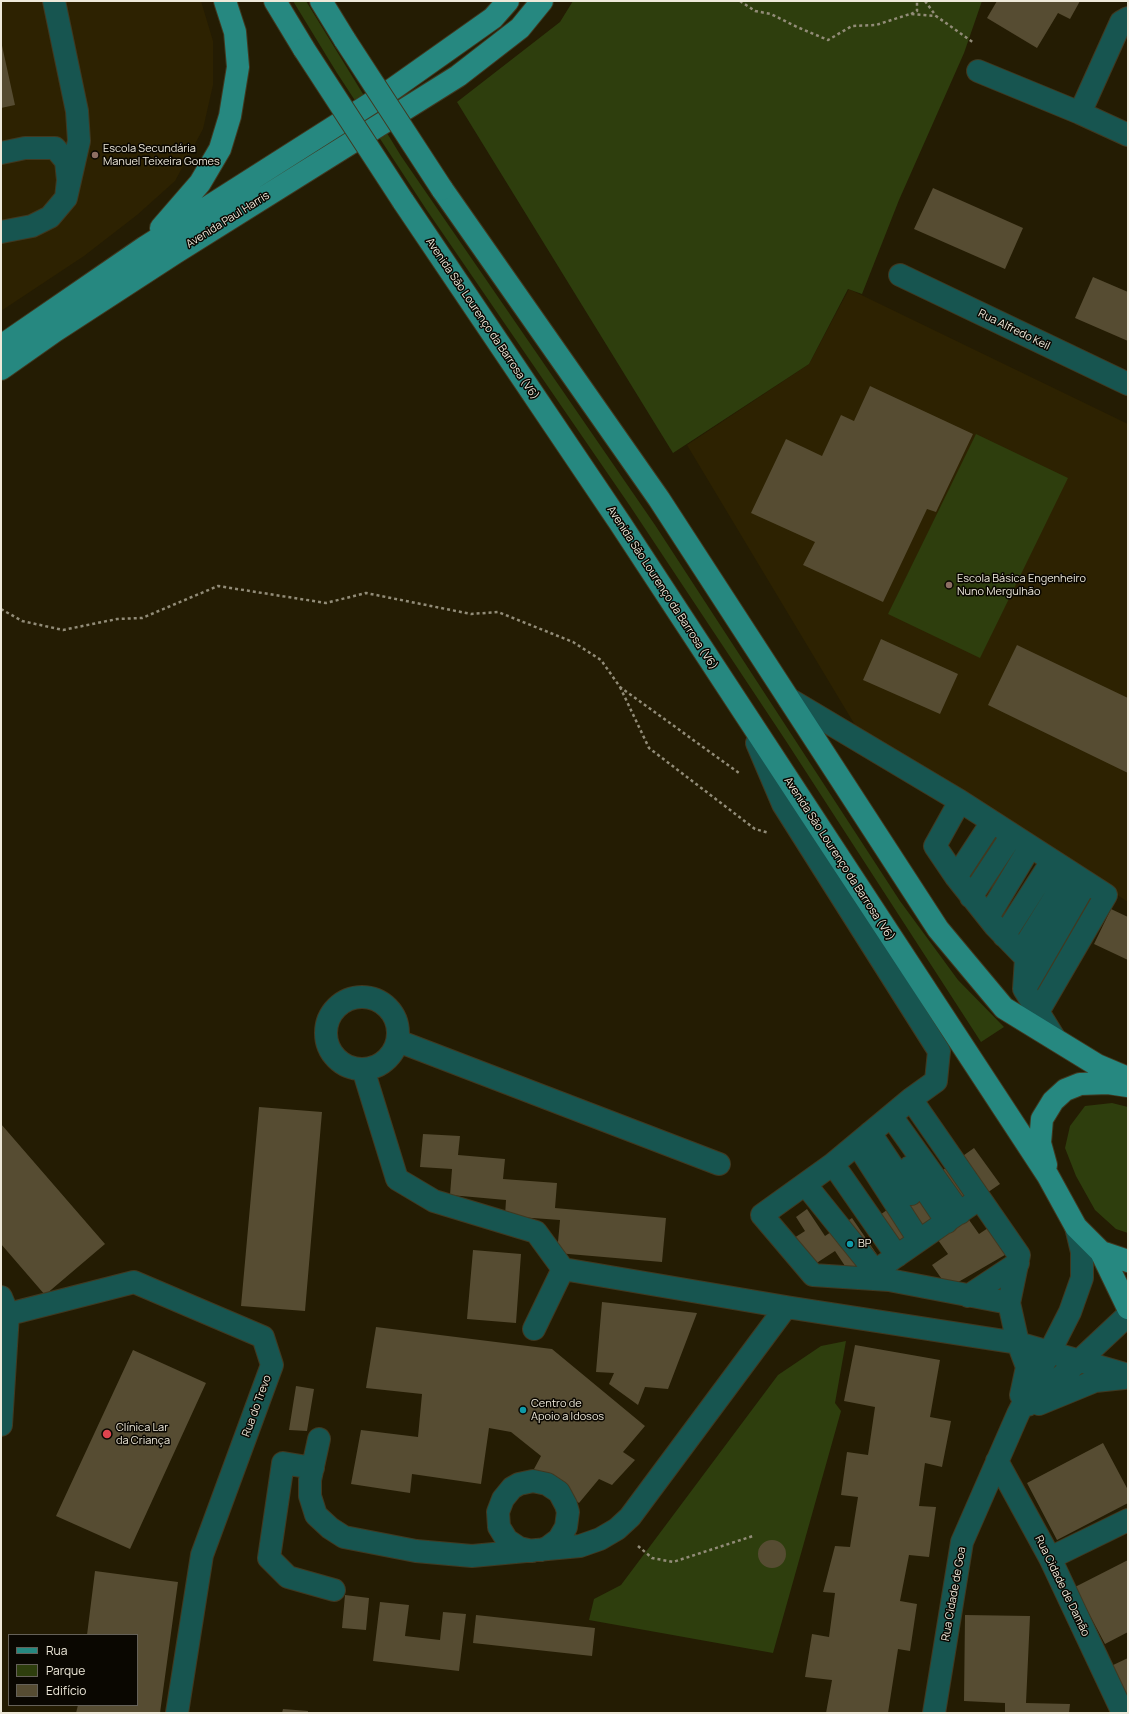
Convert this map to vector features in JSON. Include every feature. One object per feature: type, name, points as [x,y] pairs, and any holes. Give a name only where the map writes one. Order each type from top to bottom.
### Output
[{"type":"main road","points":[[145,247],[200,183],[220,149],[230,116],[238,67],[235,32],[224,1]]},
{"type":"main road","name":"Avenida São Lourenço da Barrosa (V6)","points":[[275,1],[304,49],[403,201],[620,523],[747,720],[1048,1176],[1076,1227],[1101,1252],[1128,1308]]},
{"type":"main road","points":[[321,1],[442,189],[659,498],[938,929],[1004,1008],[1097,1065],[1128,1078]]},
{"type":"main road","points":[[1,346],[145,247],[387,93],[493,18],[508,1]]},
{"type":"main road","name":"Avenida Paul Harris","points":[[1,369],[175,253],[458,76],[520,28],[542,1]]},
{"type":"main road","name":"Avenida São Lourenço da Barrosa (V6)","points":[[1048,1176],[1040,1143],[1042,1120],[1054,1101],[1065,1090],[1080,1084],[1108,1083],[1128,1086]]},
{"type":"main road","name":"Avenida São Lourenço da Barrosa (V6)","points":[[1101,1252],[1128,1261]]},
{"type":"street","points":[[1,232],[32,226],[50,217],[66,198],[79,140],[77,111],[54,1]]},
{"type":"street","points":[[1080,113],[1121,22],[1128,18]]},
{"type":"street","points":[[978,71],[1080,113],[1128,135]]},
{"type":"street","points":[[1,153],[25,148],[55,148],[66,161],[68,180],[66,198]]},
{"type":"street","name":"Rua Alfredo Keil","points":[[900,275],[1128,384]]},
{"type":"street","points":[[789,699],[960,801],[1106,896],[1038,1012]]},
{"type":"street","points":[[747,720],[783,804],[939,1051],[936,1081],[805,1184],[762,1215],[813,1275],[889,1280],[1009,1303]]},
{"type":"street","points":[[960,801],[935,846],[971,897],[1004,936],[1026,958],[1024,989],[1055,1039]]},
{"type":"street","points":[[956,877],[992,822]]},
{"type":"street","points":[[971,897],[1021,841]]},
{"type":"street","points":[[988,917],[1021,841]]},
{"type":"street","points":[[1004,936],[1052,861]]},
{"type":"street","points":[[1021,952],[1078,878]]},
{"type":"street","points":[[1024,989],[1078,878]]},
{"type":"street","points":[[364,997],[376,1000],[388,1007],[395,1017],[398,1028],[398,1041],[393,1053],[386,1061],[375,1067],[363,1069],[353,1068],[341,1063],[332,1054],[326,1038],[327,1025],[334,1011],[344,1002],[364,997]]},
{"type":"street","points":[[398,1041],[719,1164]]},
{"type":"street","points":[[363,1069],[398,1180],[434,1202],[536,1232],[563,1269],[786,1307],[1018,1343],[1128,1376]]},
{"type":"street","points":[[874,1130],[939,1227],[1019,1255],[1009,1303],[1018,1343],[1027,1368],[1018,1414]]},
{"type":"street","points":[[874,1130],[939,1227]]},
{"type":"street","points":[[874,1130],[939,1227]]},
{"type":"street","points":[[874,1130],[939,1227]]},
{"type":"street","points":[[805,1184],[874,1271],[939,1227]]},
{"type":"street","points":[[1018,1414],[1051,1352],[1070,1312],[1082,1278],[1082,1252],[1076,1227]]},
{"type":"street","points":[[968,1296],[1018,1262]]},
{"type":"street","points":[[534,1329],[563,1269]]},
{"type":"street","name":"Rua do Trevo","points":[[3,1309],[134,1282],[263,1337],[272,1364],[202,1555],[177,1713]]},
{"type":"street","points":[[319,1439],[313,1468],[310,1496],[316,1515],[330,1528],[344,1537],[416,1551],[472,1556],[580,1546],[600,1539],[617,1529],[630,1517],[786,1307]]},
{"type":"street","points":[[1,1425],[3,1309]]},
{"type":"street","points":[[1018,1414],[1079,1361],[1128,1315]]},
{"type":"street","points":[[1018,1414],[1095,1381],[1128,1376]]},
{"type":"street","name":"Rua Cidade de Goa","points":[[934,1713],[962,1542],[1018,1414]]},
{"type":"street","name":"Rua Cidade de Damão","points":[[997,1461],[1050,1558],[1123,1713]]},
{"type":"street","points":[[313,1468],[283,1463],[269,1558],[288,1577],[334,1590]]},
{"type":"street","points":[[1050,1558],[1128,1520]]},
{"type":"path","points":[[740,1],[755,11],[771,14],[828,40],[852,26],[876,25],[918,11],[917,1]]},
{"type":"path","points":[[925,1],[936,16],[978,46],[978,71]]},
{"type":"path","points":[[910,14],[936,16]]},
{"type":"path","points":[[1,609],[22,621],[63,630],[117,619],[142,618],[218,586],[326,603],[366,593],[472,614],[498,612],[573,642],[601,660],[620,686],[649,748],[755,829],[775,835]]},
{"type":"path","points":[[620,686],[740,773]]},
{"type":"path","points":[[617,1529],[652,1558],[673,1562],[753,1536]]},
{"type":"shaded area","name":"Escola Secundária Manuel Teixeira Gomes","points":[[1,1],[201,1],[213,41],[213,85],[203,129],[175,181],[137,215],[84,256],[1,311]]},
{"type":"shaded area","name":"Escola Básica Engenheiro Nuno Mergulhão","points":[[849,289],[1128,424],[1128,902],[855,725],[687,445],[809,364]]},
{"type":"green space","points":[[293,1],[306,1],[401,156],[655,525],[900,901],[958,980],[1004,1027],[981,1042],[786,741],[630,506],[426,209],[337,73]]},
{"type":"green space","points":[[573,1],[982,1],[964,53],[899,200],[862,294],[848,289],[809,364],[673,453],[457,102],[560,22]]},
{"type":"green space","points":[[976,434],[1068,478],[980,658],[888,614]]},
{"type":"green space","points":[[1112,1103],[1128,1107],[1128,1233],[1116,1229],[1095,1210],[1076,1176],[1065,1148],[1070,1126],[1085,1106]]},
{"type":"green space","points":[[846,1341],[835,1403],[841,1411],[773,1653],[589,1620],[594,1599],[621,1585],[778,1375],[821,1346]]},
{"type":"building","points":[[997,1],[1080,1],[1070,19],[1058,13],[1037,48],[987,18]]},
{"type":"building","points":[[1,41],[15,105],[1,108]]},
{"type":"building","points":[[933,188],[1023,228],[1005,269],[914,229]]},
{"type":"building","points":[[1093,277],[1128,292],[1128,341],[1075,318]]},
{"type":"building","points":[[870,386],[973,434],[936,512],[927,509],[883,602],[803,565],[815,542],[751,513],[786,439],[822,456],[841,415],[854,421]]},
{"type":"building","points":[[881,639],[958,674],[940,714],[863,680]]},
{"type":"building","points":[[1017,645],[1128,698],[1128,773],[988,705]]},
{"type":"building","points":[[1111,909],[1128,917],[1128,960],[1094,944]]},
{"type":"building","points":[[259,1107],[322,1112],[305,1311],[241,1306]]},
{"type":"building","points":[[1,1124],[105,1244],[45,1295],[1,1244]]},
{"type":"building","points":[[423,1134],[460,1136],[458,1155],[505,1159],[503,1179],[557,1183],[555,1208],[666,1218],[662,1262],[557,1253],[560,1220],[505,1216],[506,1200],[450,1195],[452,1169],[420,1167]]},
{"type":"building","name":"BP","points":[[974,1148],[1000,1184],[962,1210],[979,1234],[991,1226],[1010,1252],[948,1288],[932,1265],[948,1254],[933,1233],[888,1261],[863,1227]]},
{"type":"building","points":[[807,1209],[825,1236],[852,1218],[878,1256],[851,1275],[835,1251],[812,1266],[794,1238],[805,1231],[796,1217]]},
{"type":"building","points":[[473,1250],[521,1254],[516,1323],[467,1319]]},
{"type":"building","points":[[602,1302],[697,1313],[668,1389],[645,1387],[638,1405],[609,1384],[614,1373],[596,1372]]},
{"type":"building","name":"Centro de Apoio a Idosos","points":[[376,1327],[552,1349],[645,1426],[623,1452],[635,1460],[612,1485],[599,1479],[579,1503],[534,1469],[541,1456],[511,1432],[489,1428],[481,1484],[412,1474],[410,1493],[351,1484],[361,1430],[418,1437],[422,1394],[366,1388]]},
{"type":"building","points":[[855,1345],[940,1360],[930,1417],[951,1421],[942,1467],[925,1463],[919,1506],[936,1507],[929,1557],[909,1555],[900,1601],[917,1604],[910,1651],[898,1649],[888,1713],[826,1713],[832,1680],[805,1677],[812,1634],[829,1637],[835,1593],[823,1592],[835,1546],[850,1547],[858,1497],[841,1495],[847,1452],[868,1455],[875,1407],[844,1401]]},
{"type":"building","points":[[133,1350],[206,1383],[130,1549],[56,1516]]},
{"type":"building","points":[[296,1386],[314,1389],[307,1431],[289,1430]]},
{"type":"building","points":[[1103,1443],[1128,1490],[1128,1503],[1057,1540],[1027,1483]]},
{"type":"building","points":[[772,1540],[778,1541],[782,1544],[785,1548],[785,1560],[782,1564],[778,1567],[772,1568],[766,1567],[762,1564],[759,1560],[758,1554],[759,1548],[762,1544],[766,1541]]},
{"type":"building","points":[[1128,1560],[1128,1632],[1105,1644],[1075,1587]]},
{"type":"building","points":[[95,1571],[178,1582],[160,1713],[76,1713],[78,1706],[138,1706],[138,1634],[87,1634]]},
{"type":"building","points":[[345,1595],[369,1598],[366,1630],[342,1628]]},
{"type":"building","points":[[380,1602],[409,1605],[405,1636],[440,1640],[443,1612],[466,1614],[459,1671],[373,1661]]},
{"type":"building","points":[[476,1615],[595,1628],[592,1656],[473,1643]]},
{"type":"building","points":[[965,1615],[1030,1616],[1026,1703],[1070,1704],[1069,1713],[1005,1713],[1005,1703],[964,1701]]},
{"type":"building","points":[[1128,1658],[1128,1699],[1111,1666]]},
{"type":"building","points":[[283,1709],[308,1711],[308,1713],[282,1713]]},
{"type":"place","name":"Escola Secundária Manuel Teixeira Gomes","points":[[95,155]]},
{"type":"place","name":"Escola Básica Engenheiro Nuno Mergulhão","points":[[949,585]]},
{"type":"place","name":"BP","points":[[850,1244]]},
{"type":"place","name":"Centro de Apoio a Idosos","points":[[523,1410]]},
{"type":"place","name":"Clínica Lar da Criança","points":[[107,1434]]}]
